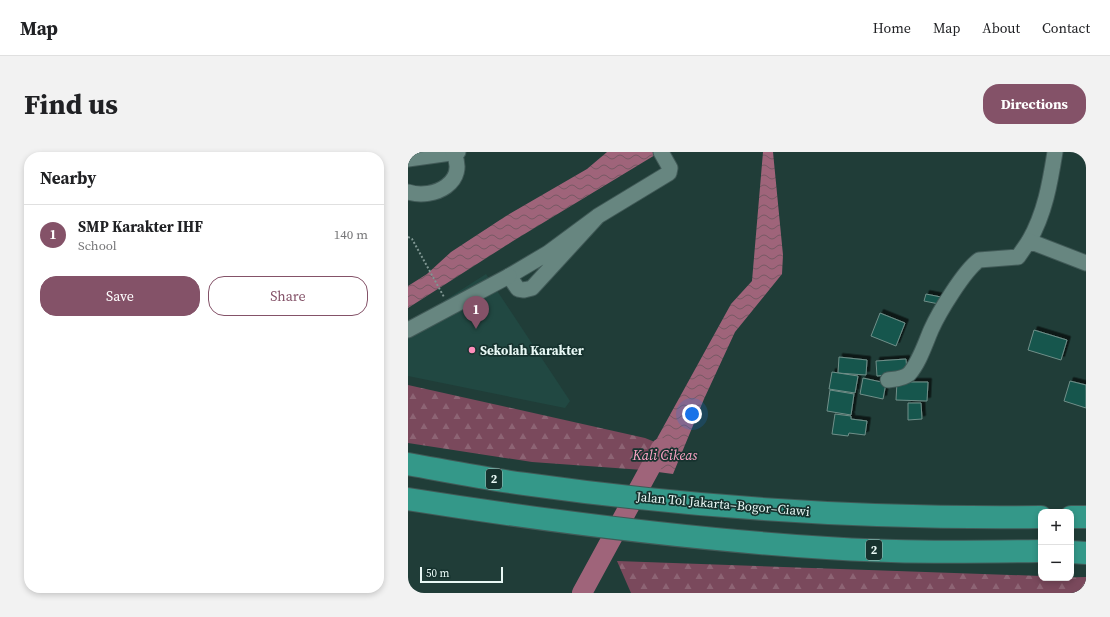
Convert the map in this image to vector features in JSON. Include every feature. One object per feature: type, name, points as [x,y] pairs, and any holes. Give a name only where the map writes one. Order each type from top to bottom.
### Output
[{"type":"highway","name":"Jalan Tol Jakarta–Bogor–Ciawi","points":[[408,464],[523,484],[724,506],[857,515],[1038,517]]},
{"type":"highway","name":"2","points":[[408,499],[517,517],[707,539],[828,548],[972,552],[1038,551]]},
{"type":"highway","points":[[1074,517],[1086,517]]},
{"type":"highway","points":[[1074,552],[1086,552]]},
{"type":"street","points":[[888,380],[899,379],[908,374],[916,362],[934,323],[974,263],[985,259],[1018,257],[1037,227],[1048,191],[1055,152]]},
{"type":"street","points":[[408,159],[455,153],[458,162],[457,175],[451,184],[442,189],[428,193],[408,192]]},
{"type":"street","points":[[408,330],[509,276],[548,253],[598,216],[669,173],[670,168],[663,155]]},
{"type":"street","points":[[509,276],[518,289],[524,290],[532,288],[598,216]]},
{"type":"street","points":[[1029,241],[1086,263]]},
{"type":"street","points":[[446,301],[509,276]]},
{"type":"path","points":[[408,237],[412,239],[446,301]]},
{"type":"shaded area","name":"Sekolah Karakter","points":[[486,274],[570,401],[565,408],[408,376],[408,324]]},
{"type":"green space","points":[[408,385],[645,438],[655,442],[643,470],[532,462],[408,443]]},
{"type":"green space","points":[[617,561],[1038,576],[1038,581],[1074,581],[1074,577],[1086,577],[1086,593],[631,593]]},
{"type":"water","points":[[607,152],[660,152],[513,241],[408,308],[408,286],[427,274],[451,252],[506,216],[587,169]]},
{"type":"water","name":"Kali Cikeas","points":[[763,152],[773,152],[783,255],[782,274],[735,332],[704,399],[673,474],[643,470],[655,442],[731,304],[752,281]]},
{"type":"building","points":[[926,294],[941,297],[939,304],[924,301]]},
{"type":"building","points":[[880,313],[905,323],[896,346],[871,336]]},
{"type":"building","points":[[1034,330],[1067,340],[1061,360],[1028,350]]},
{"type":"building","points":[[839,357],[867,360],[866,375],[838,373]]},
{"type":"building","points":[[906,359],[907,373],[877,376],[876,361]]},
{"type":"building","points":[[832,372],[858,376],[855,393],[829,389]]},
{"type":"building","points":[[863,378],[886,383],[883,399],[860,394]]},
{"type":"building","points":[[1070,381],[1086,385],[1086,408],[1064,401]]},
{"type":"building","points":[[897,382],[928,382],[927,401],[896,400]]},
{"type":"building","points":[[830,390],[854,394],[851,415],[827,411]]},
{"type":"building","points":[[908,403],[921,403],[922,419],[908,420]]},
{"type":"building","points":[[835,414],[851,416],[851,419],[867,421],[865,435],[849,433],[848,436],[832,434]]},
{"type":"waterway","name":"Kali Cikeas","points":[[582,593],[661,448]]},
{"type":"place","name":"SMP Karakter IHF","points":[[476,329]]},
{"type":"place","name":"Sekolah Karakter","points":[[472,350]]}]
